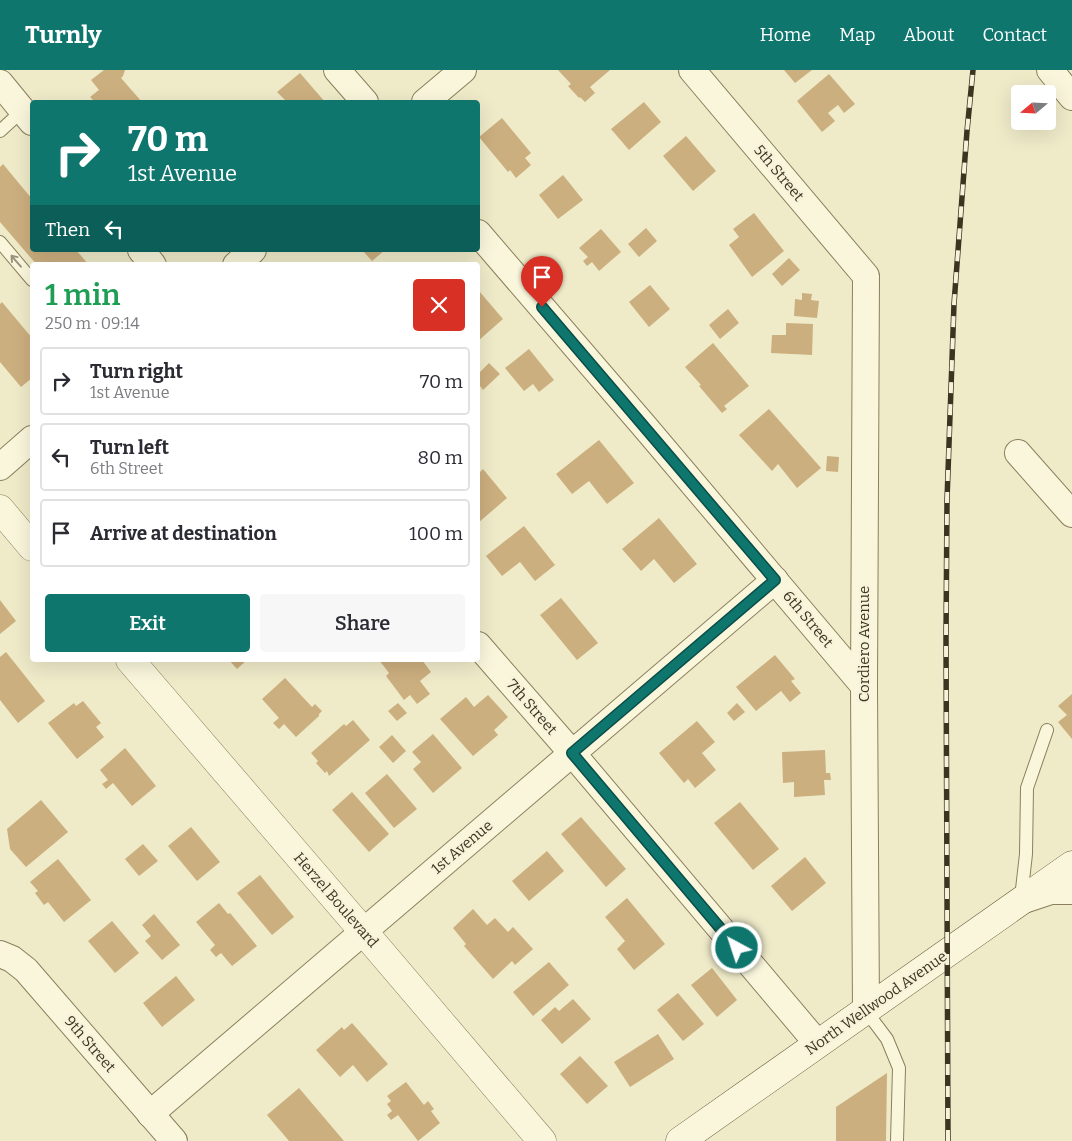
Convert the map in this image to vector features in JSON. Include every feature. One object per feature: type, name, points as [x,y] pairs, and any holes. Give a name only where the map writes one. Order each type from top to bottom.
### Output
[{"type":"street","points":[[337,70],[363,100]]},
{"type":"street","points":[[426,100],[463,70]]},
{"type":"street","name":"5th Street","points":[[692,70],[866,276]]},
{"type":"street","points":[[1050,70],[1072,97]]},
{"type":"street","points":[[0,83],[28,116]]},
{"type":"street","name":"6th Street","points":[[480,235],[864,686]]},
{"type":"street","points":[[143,252],[151,262]]},
{"type":"street","points":[[239,262],[251,252]]},
{"type":"street","name":"Cordiero Avenue","points":[[866,276],[864,686],[866,1011]]},
{"type":"street","points":[[0,467],[30,441]]},
{"type":"street","points":[[1018,452],[1072,514]]},
{"type":"street","points":[[0,508],[30,545]]},
{"type":"street","name":"1st Avenue","points":[[150,1114],[775,580]]},
{"type":"street","name":"7th Street","points":[[480,647],[818,1044]]},
{"type":"street","name":"Herzel Boulevard","points":[[132,662],[542,1141]]},
{"type":"street","name":"North Wellwood Avenue","points":[[680,1141],[1072,865]]},
{"type":"street","points":[[1020,900],[1051,892],[1072,890]]},
{"type":"street","name":"9th Street","points":[[0,954],[12,959],[26,970],[174,1141]]},
{"type":"lane","points":[[0,131],[28,116]]},
{"type":"lane","points":[[0,242],[30,278]]},
{"type":"lane","points":[[1020,900],[1026,854],[1027,788],[1047,730]]},
{"type":"lane","points":[[866,1011],[887,1039],[899,1068],[897,1141]]},
{"type":"building","points":[[104,70],[125,70],[121,78],[140,100],[93,100],[90,97],[99,90],[91,80]]},
{"type":"building","points":[[558,70],[610,70],[590,87],[595,93],[585,102],[568,86],[571,84]]},
{"type":"building","points":[[784,70],[812,70],[795,83]]},
{"type":"building","points":[[300,73],[323,100],[285,100],[277,92]]},
{"type":"building","points":[[829,74],[855,104],[844,113],[838,105],[828,113],[835,121],[822,132],[797,101]]},
{"type":"building","points":[[644,102],[661,122],[629,150],[611,129]]},
{"type":"building","points":[[502,118],[531,153],[525,158],[531,165],[516,178],[510,170],[508,172],[480,136]]},
{"type":"building","points":[[686,136],[716,171],[693,191],[663,156]]},
{"type":"building","points":[[3,164],[30,197],[30,252],[78,252],[86,262],[34,262],[0,222],[0,167]]},
{"type":"building","points":[[563,175],[583,200],[558,219],[539,195]]},
{"type":"building","points":[[754,213],[784,251],[752,277],[729,245],[739,237],[733,229]]},
{"type":"building","points":[[646,228],[657,241],[639,257],[628,244]]},
{"type":"building","points":[[601,229],[621,252],[599,271],[592,262],[587,266],[583,261],[588,257],[579,248]]},
{"type":"building","points":[[364,252],[383,252],[372,261]]},
{"type":"building","points":[[789,258],[800,270],[782,286],[772,274]]},
{"type":"building","points":[[650,285],[670,309],[649,327],[629,302]]},
{"type":"building","points":[[480,292],[503,319],[480,339]]},
{"type":"building","points":[[802,293],[812,294],[811,300],[819,301],[817,318],[794,316],[795,299],[802,300]]},
{"type":"building","points":[[2,302],[30,336],[30,380],[21,387],[0,362],[0,304]]},
{"type":"building","points":[[728,309],[739,323],[720,339],[709,325]]},
{"type":"building","points":[[786,323],[813,324],[812,355],[771,353],[772,335],[786,335]]},
{"type":"building","points":[[713,343],[749,386],[724,406],[727,409],[722,413],[685,367]]},
{"type":"building","points":[[529,349],[554,380],[539,392],[533,384],[524,391],[505,368]]},
{"type":"building","points":[[489,363],[500,374],[483,390],[480,386],[480,372]]},
{"type":"building","points":[[769,409],[821,468],[797,488],[778,464],[772,471],[739,435]]},
{"type":"building","points":[[599,440],[634,483],[607,504],[589,481],[572,494],[556,474]]},
{"type":"building","points":[[827,456],[839,457],[838,472],[826,471]]},
{"type":"building","points":[[483,469],[507,498],[480,521],[480,472]]},
{"type":"building","points":[[659,518],[697,564],[674,583],[654,559],[641,571],[622,549]]},
{"type":"building","points":[[524,526],[555,565],[535,581],[520,562],[502,576],[486,556]]},
{"type":"building","points":[[561,598],[598,643],[577,660],[540,615]]},
{"type":"building","points":[[0,600],[16,621],[0,634]]},
{"type":"building","points":[[6,652],[45,701],[18,723],[0,700],[0,657]]},
{"type":"building","points":[[775,655],[795,679],[791,681],[801,693],[790,702],[781,691],[756,711],[736,687]]},
{"type":"building","points":[[231,662],[245,662],[237,669]]},
{"type":"building","points":[[381,662],[424,662],[431,672],[420,681],[430,694],[417,704],[410,695],[404,700],[386,676],[389,673]]},
{"type":"building","points":[[285,678],[312,707],[315,704],[322,711],[296,737],[284,724],[279,729],[273,723],[279,718],[262,699]]},
{"type":"building","points":[[1072,694],[1072,739],[1058,722],[1067,715],[1058,706]]},
{"type":"building","points":[[488,695],[508,717],[494,730],[498,735],[473,756],[440,719],[466,697],[474,707]]},
{"type":"building","points":[[83,701],[101,723],[96,727],[104,737],[77,759],[48,723],[74,703],[76,706]]},
{"type":"building","points":[[398,703],[407,713],[397,721],[388,711]]},
{"type":"building","points":[[737,703],[745,712],[734,721],[727,713]]},
{"type":"building","points":[[353,720],[370,740],[329,776],[327,771],[325,773],[316,763],[318,761],[311,753],[344,724],[346,726]]},
{"type":"building","points":[[697,721],[715,742],[702,753],[716,770],[695,788],[688,779],[684,783],[659,753]]},
{"type":"building","points":[[433,734],[462,768],[433,793],[413,769],[421,762],[412,752]]},
{"type":"building","points":[[392,735],[406,751],[393,763],[379,747]]},
{"type":"building","points":[[125,748],[156,786],[132,806],[113,783],[106,789],[102,784],[108,780],[100,770]]},
{"type":"building","points":[[825,750],[826,773],[830,773],[831,780],[824,780],[825,795],[794,797],[794,782],[783,783],[782,752]]},
{"type":"building","points":[[387,774],[417,809],[394,828],[365,793]]},
{"type":"building","points":[[352,792],[389,834],[369,852],[332,810]]},
{"type":"building","points":[[41,800],[68,832],[26,867],[10,849],[7,829]]},
{"type":"building","points":[[740,802],[779,849],[753,870],[714,823]]},
{"type":"building","points":[[581,817],[626,869],[606,887],[561,834]]},
{"type":"building","points":[[191,827],[220,862],[197,881],[168,846]]},
{"type":"building","points":[[143,844],[158,861],[139,876],[125,859]]},
{"type":"building","points":[[547,851],[564,871],[529,901],[512,881]]},
{"type":"building","points":[[805,857],[826,883],[792,911],[771,886]]},
{"type":"building","points":[[58,859],[91,900],[64,922],[48,902],[44,905],[35,893],[38,891],[30,882]]},
{"type":"building","points":[[260,875],[294,917],[272,935],[237,893]]},
{"type":"building","points":[[627,898],[665,944],[634,970],[617,949],[625,941],[605,917]]},
{"type":"building","points":[[219,903],[228,914],[230,913],[257,946],[232,966],[221,953],[216,957],[210,950],[215,945],[196,922]]},
{"type":"building","points":[[473,909],[487,925],[495,918],[508,932],[513,927],[533,949],[515,965],[512,961],[493,979],[464,946],[466,944],[453,928]]},
{"type":"building","points":[[154,914],[180,945],[162,960],[145,941],[151,936],[142,925]]},
{"type":"building","points":[[112,921],[139,953],[115,973],[88,941]]},
{"type":"building","points":[[549,962],[569,985],[533,1016],[513,992]]},
{"type":"building","points":[[712,968],[737,1000],[717,1017],[691,985]]},
{"type":"building","points":[[176,976],[195,1000],[162,1027],[143,1003]]},
{"type":"building","points":[[678,993],[704,1024],[683,1041],[657,1010]]},
{"type":"building","points":[[573,999],[591,1019],[562,1044],[541,1020],[555,1007],[559,1011]]},
{"type":"building","points":[[352,1023],[388,1064],[367,1082],[353,1065],[340,1077],[316,1050],[342,1027],[344,1030]]},
{"type":"building","points":[[658,1034],[674,1059],[630,1087],[614,1062]]},
{"type":"building","points":[[580,1056],[608,1086],[587,1104],[560,1074]]},
{"type":"building","points":[[887,1073],[886,1141],[836,1141],[836,1107]]},
{"type":"building","points":[[406,1082],[424,1105],[428,1101],[434,1109],[431,1111],[440,1123],[418,1141],[398,1115],[391,1120],[387,1115],[392,1111],[387,1104],[391,1101],[387,1096]]},
{"type":"building","points":[[299,1088],[344,1141],[289,1141],[267,1115]]},
{"type":"railway","points":[[948,1141],[947,500],[954,304],[973,70]]},
{"type":"route","points":[[542,307],[775,580],[572,753],[737,948]]}]
